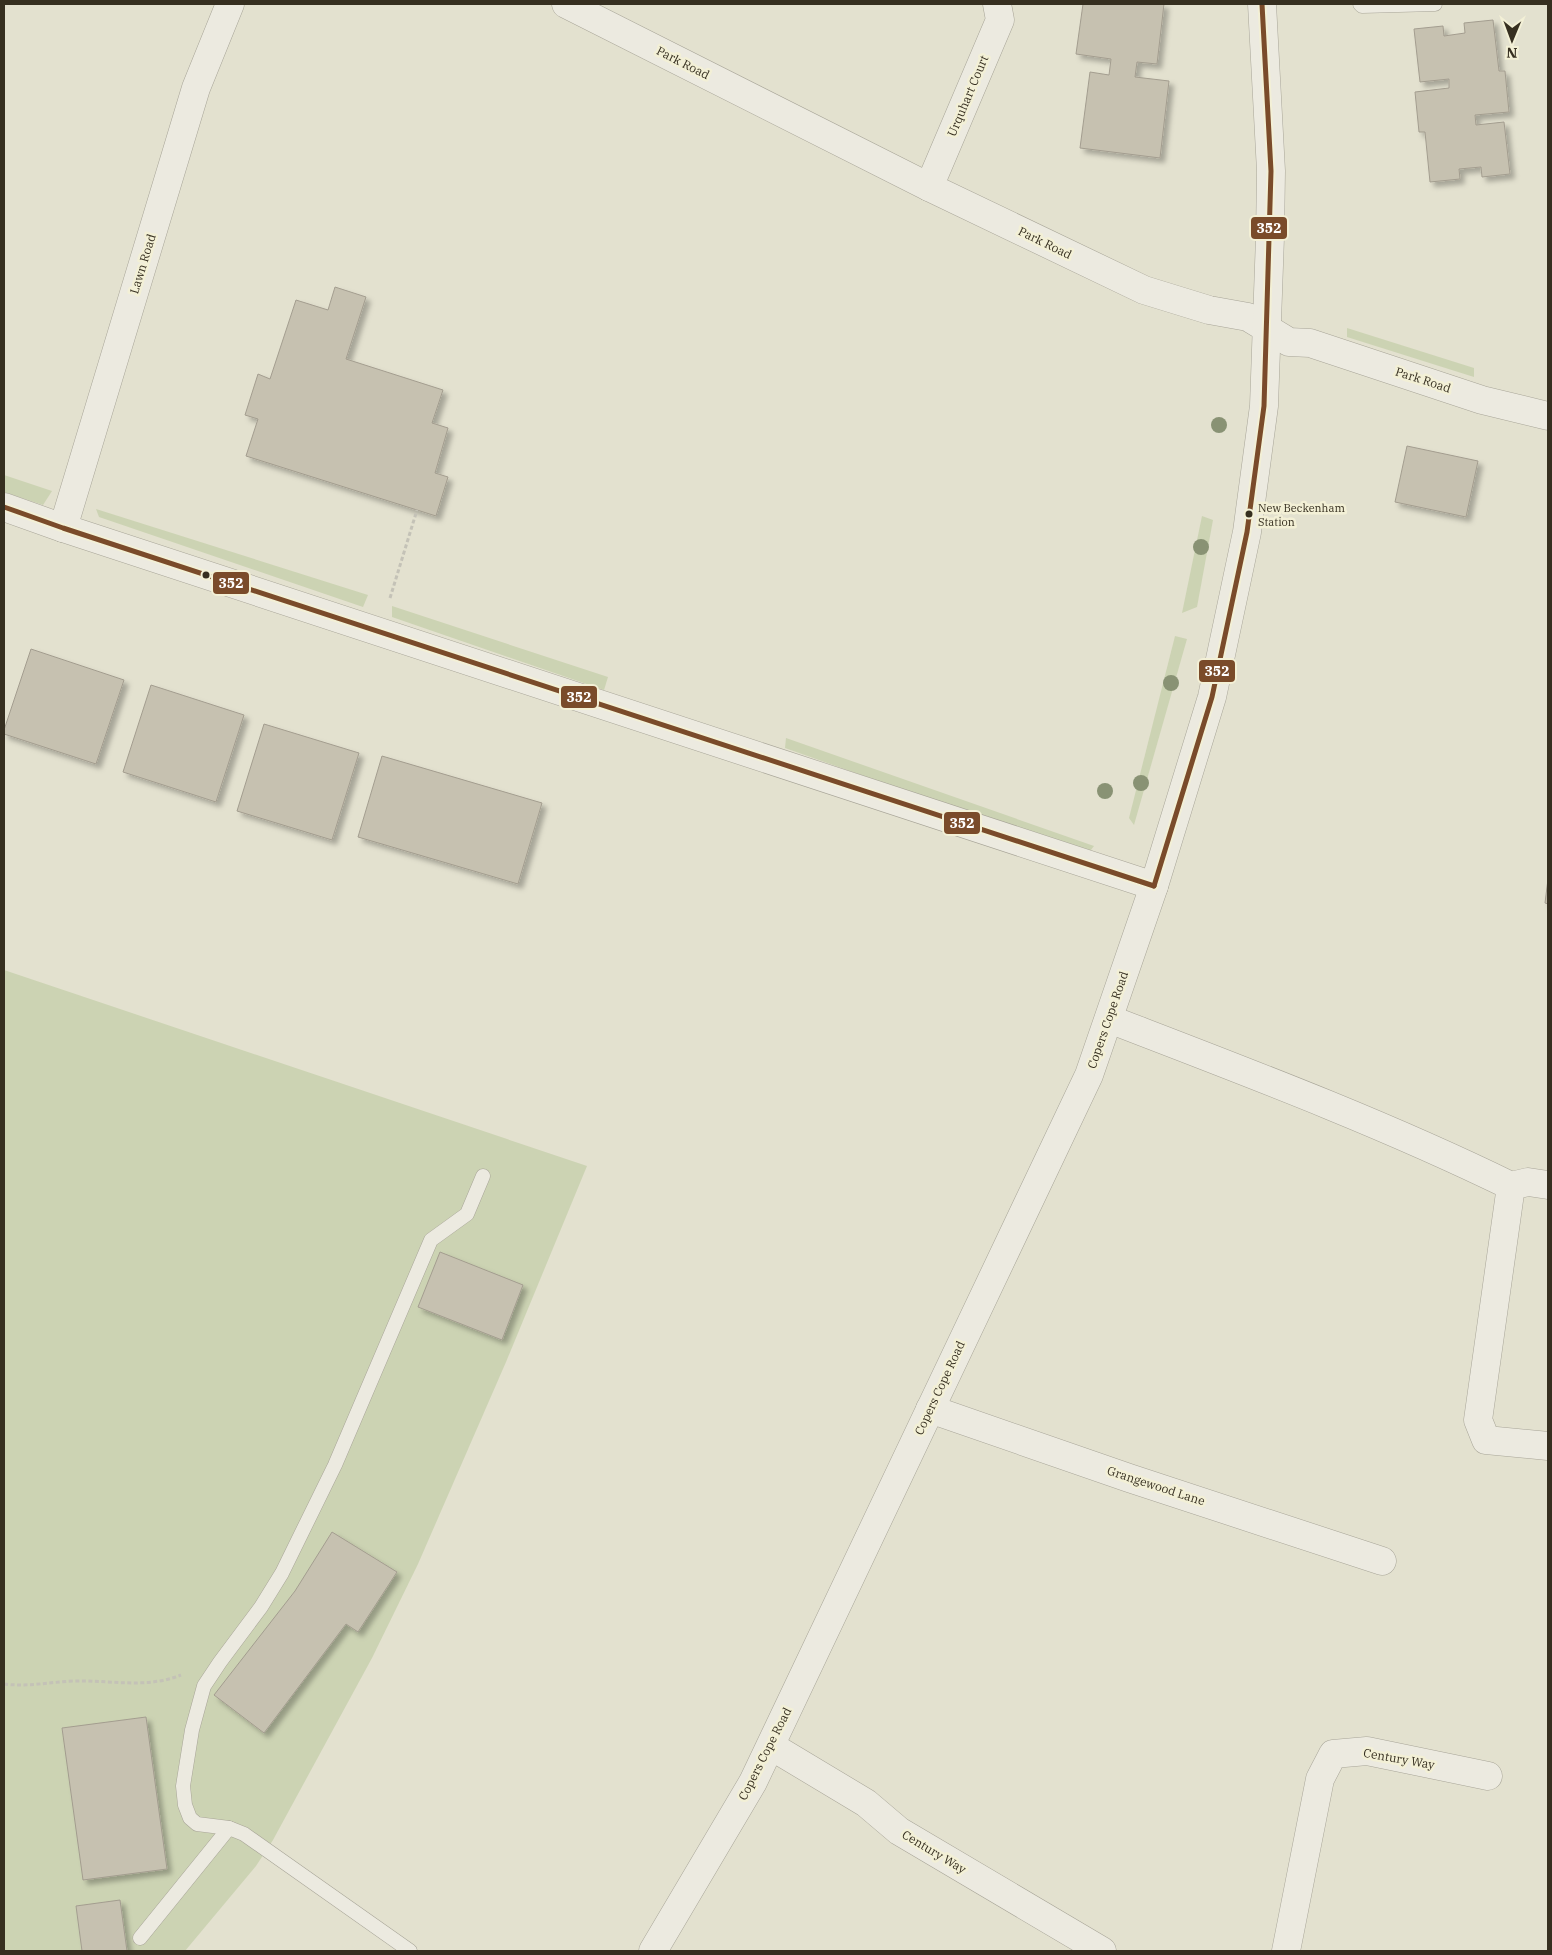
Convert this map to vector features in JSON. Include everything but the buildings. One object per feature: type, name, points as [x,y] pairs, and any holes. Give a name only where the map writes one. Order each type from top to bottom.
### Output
[{"type":"street","name":"Lawn Road","points":[[63,528],[196,88],[230,4]]},
{"type":"street","name":"Park Road","points":[[566,4],[929,187],[1144,290],[1209,310],[1248,317],[1289,342],[1310,343],[1482,400],[1548,416]]},
{"type":"street","name":"Urquhart Court","points":[[929,187],[1000,20],[997,4]]},
{"type":"street","name":"Copers Cope Road","points":[[653,1951],[753,1782],[1089,1075],[1154,886],[1212,698],[1247,532],[1264,406],[1270,171],[1262,4]]},
{"type":"street","points":[[4,507],[1154,886]]},
{"type":"street","points":[[1109,1019],[1319,1100],[1452,1157],[1511,1186],[1528,1182],[1548,1185]]},
{"type":"street","points":[[1511,1186],[1478,1420],[1486,1440],[1548,1446]]},
{"type":"street","name":"Grangewood Lane","points":[[930,1409],[1129,1478],[1382,1561]]},
{"type":"street","name":"Century Way","points":[[770,1746],[866,1803],[899,1831],[1102,1951]]},
{"type":"street","name":"Century Way","points":[[1286,1951],[1320,1779],[1334,1754],[1367,1751],[1488,1776]]},
{"type":"lane","points":[[1360,4],[1362,6],[1435,4]]},
{"type":"lane","points":[[410,1951],[244,1834],[229,1828],[197,1824],[190,1818],[184,1805],[183,1786],[192,1730],[204,1686],[261,1607],[286,1565],[335,1465],[431,1240],[466,1214],[482,1176]]},
{"type":"lane","points":[[140,1938],[229,1828]]},
{"type":"path","points":[[390,598],[417,510]]},
{"type":"path","points":[[4,1684],[36,1686],[79,1681],[136,1684],[171,1679],[220,1662]]},
{"type":"green space","points":[[1347,328],[1474,368],[1474,377],[1347,337]]},
{"type":"green space","points":[[4,475],[52,491],[43,505],[4,492]]},
{"type":"green space","points":[[96,509],[368,595],[363,607],[99,517]]},
{"type":"green space","points":[[1202,516],[1213,520],[1197,607],[1182,613]]},
{"type":"green space","points":[[392,606],[608,677],[604,690],[392,617]]},
{"type":"green space","points":[[1175,636],[1187,639],[1134,825],[1129,818]]},
{"type":"green space","points":[[786,738],[1094,846],[1087,855],[785,748]]},
{"type":"green space","points":[[4,970],[587,1166],[506,1362],[418,1564],[372,1658],[273,1840],[256,1866],[185,1951],[4,1951]]},
{"type":"transit line","name":"352","points":[[1154,886],[1212,697],[1247,532],[1264,406],[1271,171],[1262,4]]},
{"type":"transit line","name":"352","points":[[4,507],[1154,886]]},
{"type":"place","name":"New Beckenham Station","points":[[1249,514]]}]
